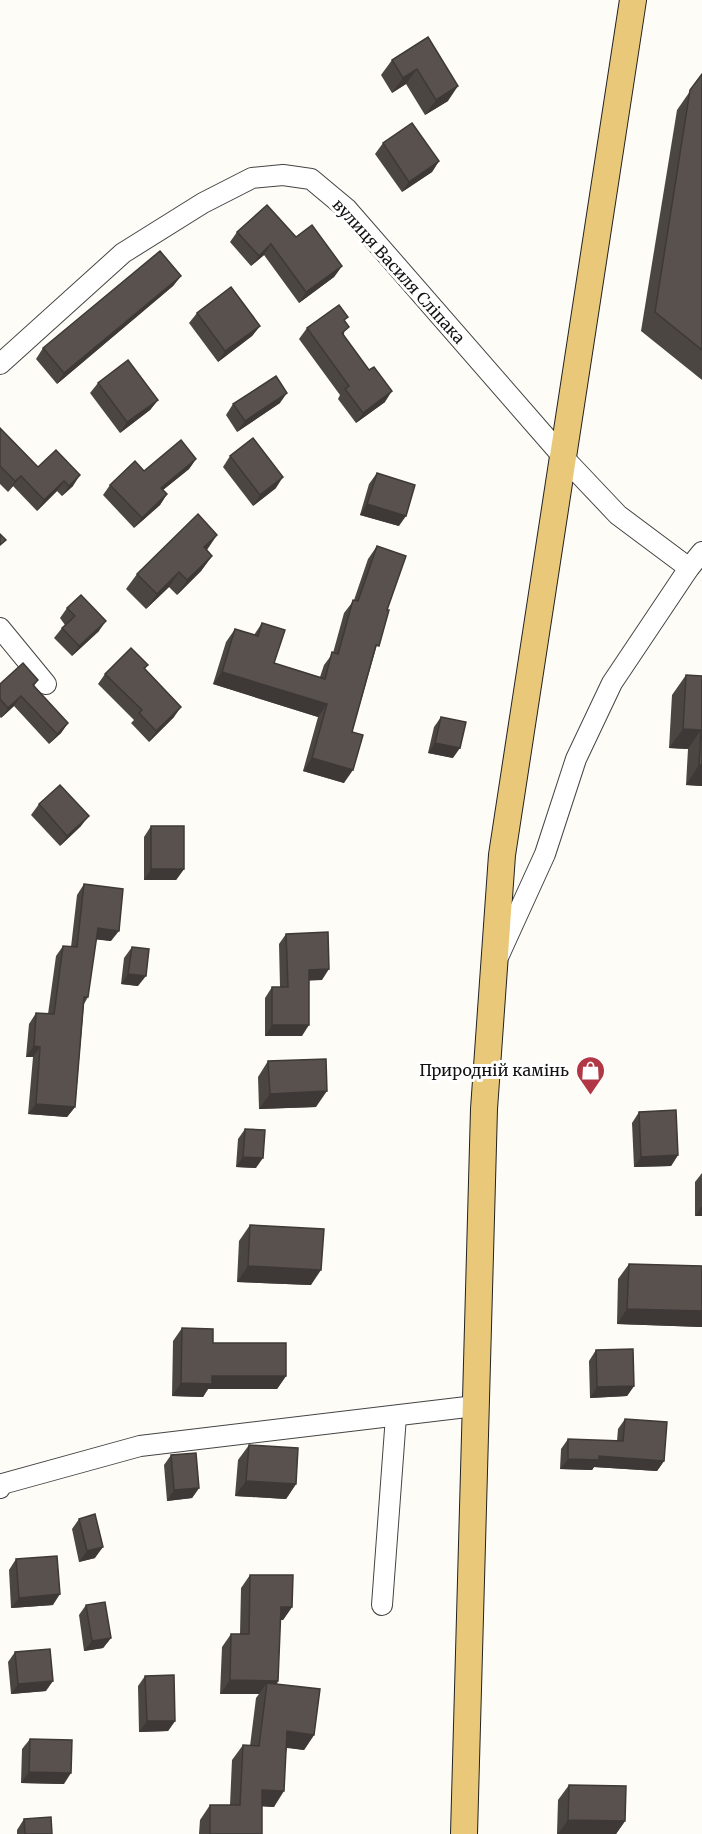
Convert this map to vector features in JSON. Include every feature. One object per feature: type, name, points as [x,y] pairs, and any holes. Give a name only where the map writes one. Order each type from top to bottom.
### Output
[{"type":"main road","points":[[465,1834],[484,1109],[502,855],[633,0]]},
{"type":"street","name":"вулиця Василя Сліпака","points":[[0,364],[123,253],[203,203],[252,178],[282,175],[311,179],[347,209],[564,458],[618,515],[688,568]]},
{"type":"street","points":[[493,969],[545,854],[576,759],[612,682],[688,568],[702,552]]},
{"type":"street","points":[[0,628],[46,684]]},
{"type":"street","points":[[0,1485],[140,1446],[475,1406]]},
{"type":"street","points":[[382,1605],[396,1416]]},
{"type":"building","points":[[428,37],[458,86],[436,100],[417,69],[403,78],[392,60]]},
{"type":"building","points":[[702,74],[702,350],[655,312],[690,90]]},
{"type":"building","points":[[412,123],[439,161],[409,182],[383,143]]},
{"type":"building","points":[[267,205],[296,237],[312,225],[342,266],[306,292],[271,244],[259,256],[237,232]]},
{"type":"building","points":[[160,251],[181,276],[64,373],[43,348]]},
{"type":"building","points":[[231,287],[260,326],[225,351],[197,313]]},
{"type":"building","points":[[339,305],[348,317],[344,320],[349,327],[342,333],[369,370],[374,367],[392,391],[363,413],[345,389],[349,386],[307,328]]},
{"type":"building","points":[[128,360],[158,400],[127,422],[98,383]]},
{"type":"building","points":[[276,376],[287,393],[245,421],[233,404]]},
{"type":"building","points":[[0,428],[38,467],[56,450],[80,475],[69,486],[64,481],[44,500],[21,476],[15,481],[0,466]]},
{"type":"building","points":[[253,438],[283,477],[260,495],[230,456]]},
{"type":"building","points":[[181,440],[196,459],[161,488],[167,494],[142,518],[110,485],[135,461],[144,471]]},
{"type":"building","points":[[377,473],[415,485],[406,516],[367,504]]},
{"type":"building","points":[[198,514],[217,535],[204,547],[212,556],[187,580],[179,572],[157,594],[137,574]]},
{"type":"building","points":[[0,534],[6,540],[0,545]]},
{"type":"building","points":[[377,546],[406,556],[387,610],[389,610],[379,646],[376,645],[352,732],[363,735],[353,770],[312,758],[327,704],[222,672],[235,629],[258,636],[262,623],[285,630],[274,663],[325,679],[332,652],[338,654],[353,600],[358,601]]},
{"type":"building","points":[[81,595],[106,621],[79,646],[62,628],[75,616],[67,608]]},
{"type":"building","points":[[131,648],[148,665],[144,668],[181,707],[156,731],[139,713],[142,710],[105,674]]},
{"type":"building","points":[[23,663],[38,680],[33,685],[68,723],[57,734],[21,696],[8,708],[0,699],[0,684]]},
{"type":"building","points":[[686,675],[702,676],[702,765],[699,765],[701,730],[683,729]]},
{"type":"building","points":[[441,717],[466,722],[460,748],[435,743]]},
{"type":"building","points":[[60,785],[89,816],[67,836],[39,804]]},
{"type":"building","points":[[151,826],[184,826],[184,869],[151,869]]},
{"type":"building","points":[[84,884],[123,889],[119,931],[98,928],[88,997],[84,997],[75,1107],[36,1104],[40,1047],[34,1046],[36,1013],[54,1014],[63,946],[77,947]]},
{"type":"building","points":[[328,932],[329,969],[309,970],[309,1025],[272,1025],[272,987],[288,987],[286,934]]},
{"type":"building","points":[[132,947],[149,949],[146,976],[128,974]]},
{"type":"building","points":[[326,1059],[327,1091],[270,1094],[268,1061]]},
{"type":"building","points":[[676,1110],[678,1155],[641,1157],[639,1112]]},
{"type":"building","points":[[245,1129],[265,1130],[263,1158],[243,1157]]},
{"type":"building","points":[[250,1225],[324,1229],[321,1270],[248,1266]]},
{"type":"building","points":[[629,1264],[702,1266],[702,1311],[627,1309]]},
{"type":"building","points":[[182,1328],[213,1329],[213,1343],[286,1343],[286,1376],[212,1376],[212,1384],[181,1383]]},
{"type":"building","points":[[633,1349],[634,1386],[597,1387],[596,1350]]},
{"type":"building","points":[[625,1419],[667,1422],[664,1461],[599,1456],[599,1460],[568,1459],[568,1439],[623,1441]]},
{"type":"building","points":[[249,1445],[298,1448],[296,1484],[246,1481]]},
{"type":"building","points":[[196,1453],[199,1488],[174,1490],[171,1455]]},
{"type":"building","points":[[95,1514],[103,1547],[87,1551],[79,1519]]},
{"type":"building","points":[[57,1556],[60,1594],[19,1598],[16,1559]]},
{"type":"building","points":[[250,1575],[293,1575],[292,1607],[281,1607],[278,1681],[230,1680],[231,1634],[249,1634]]},
{"type":"building","points":[[105,1602],[111,1638],[92,1641],[86,1605]]},
{"type":"building","points":[[50,1649],[53,1681],[18,1684],[15,1652]]},
{"type":"building","points":[[174,1675],[175,1721],[147,1721],[145,1676]]},
{"type":"building","points":[[267,1683],[320,1689],[314,1735],[287,1731],[284,1791],[262,1790],[262,1834],[210,1834],[210,1805],[240,1805],[243,1745],[259,1746]]},
{"type":"building","points":[[30,1739],[72,1740],[71,1773],[29,1772]]},
{"type":"building","points":[[569,1785],[626,1786],[625,1821],[568,1820]]},
{"type":"building","points":[[51,1817],[52,1834],[25,1834],[24,1819]]},
{"type":"place","name":"Природній камінь","points":[[590,1096]]}]
